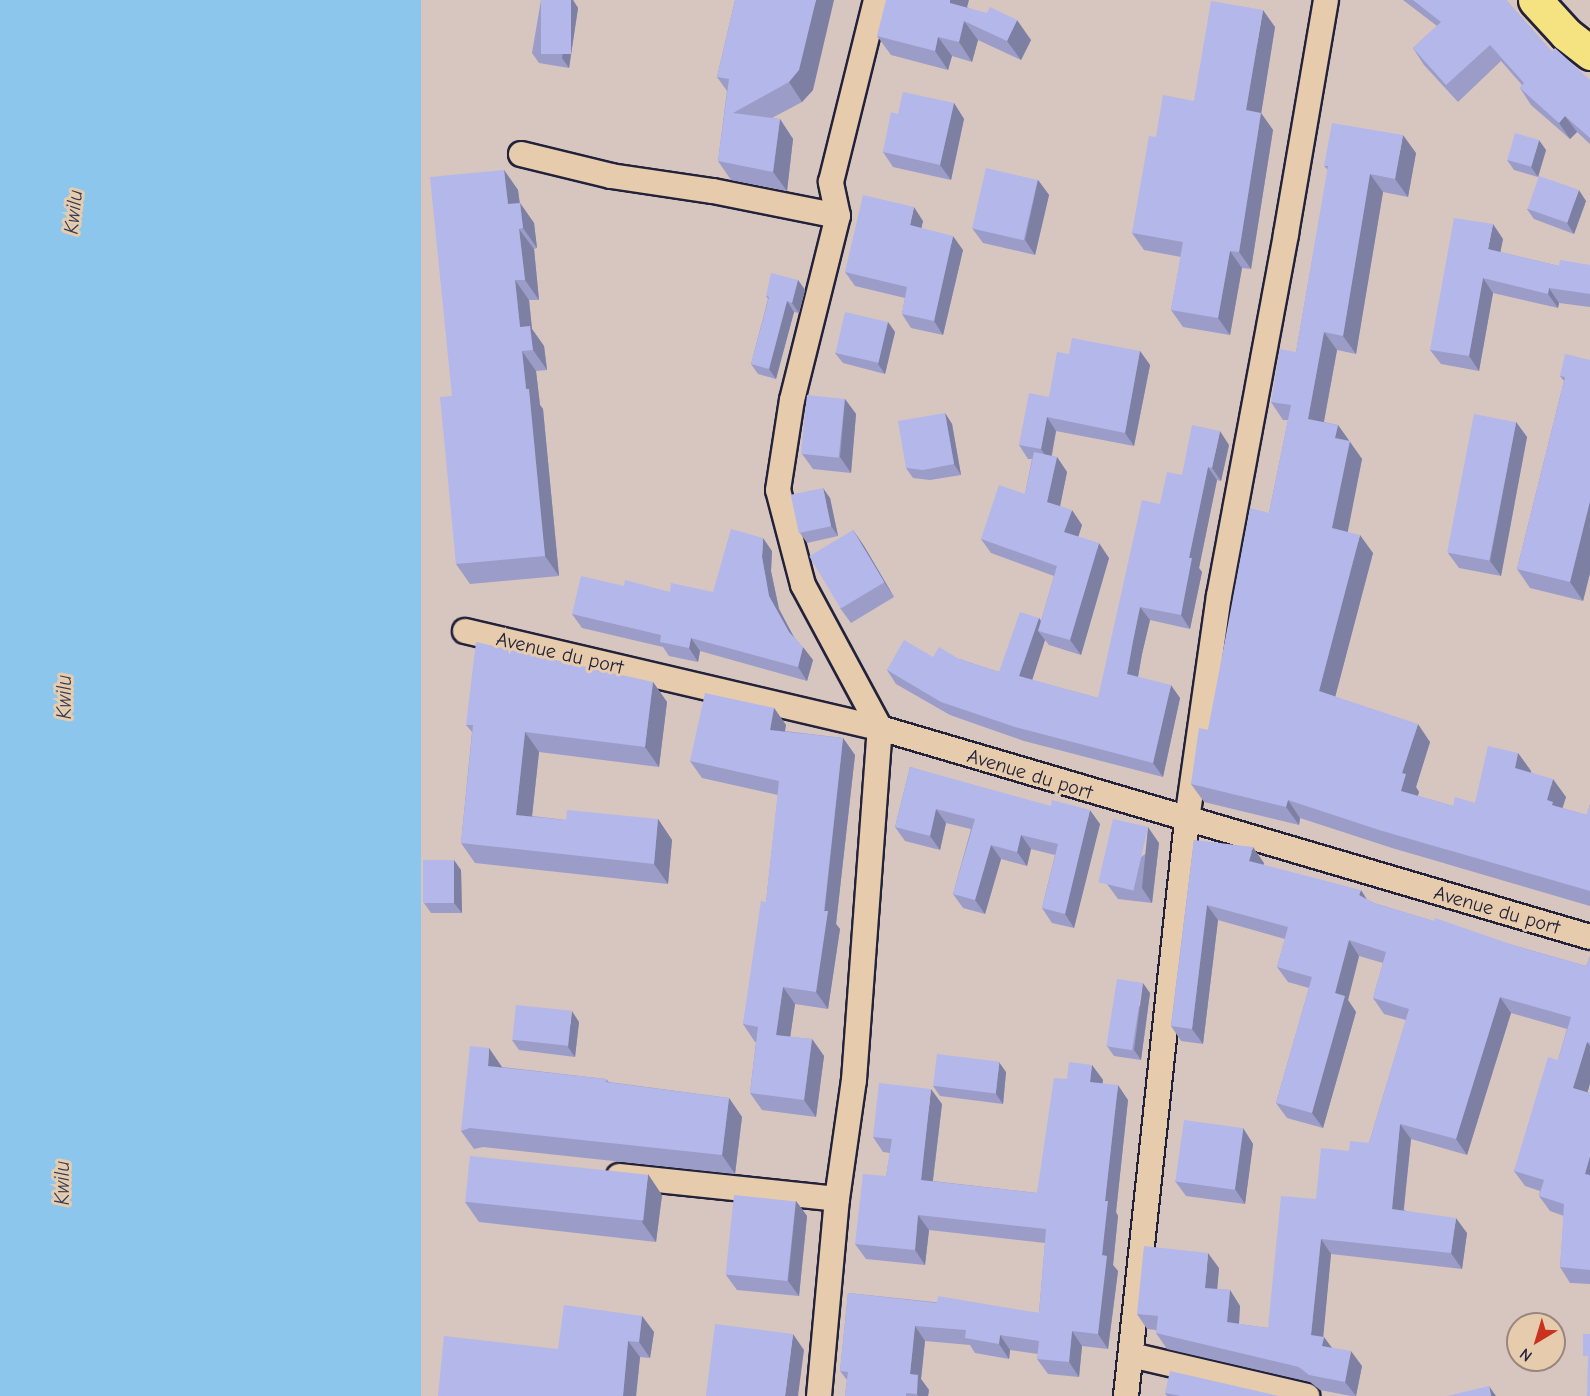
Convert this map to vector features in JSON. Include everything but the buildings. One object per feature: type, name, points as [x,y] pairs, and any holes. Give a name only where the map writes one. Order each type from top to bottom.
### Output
[{"type":"highway","points":[[1535,0],[1566,34],[1590,52]]},
{"type":"street","points":[[819,1396],[837,1199],[854,1080],[880,728],[803,585],[778,490],[792,400],[838,216],[831,182],[876,0]]},
{"type":"street","points":[[1126,1396],[1187,820],[1219,596],[1326,0]]},
{"type":"street","points":[[521,154],[611,177],[712,191],[838,216]]},
{"type":"street","name":"Avenue du port","points":[[465,631],[880,728],[1590,937]]},
{"type":"street","points":[[600,1174],[837,1199]]},
{"type":"street","points":[[1131,1355],[1307,1396]]},
{"type":"water","name":"Kwilu","points":[[0,0],[421,0],[421,1396],[0,1396]]}]
